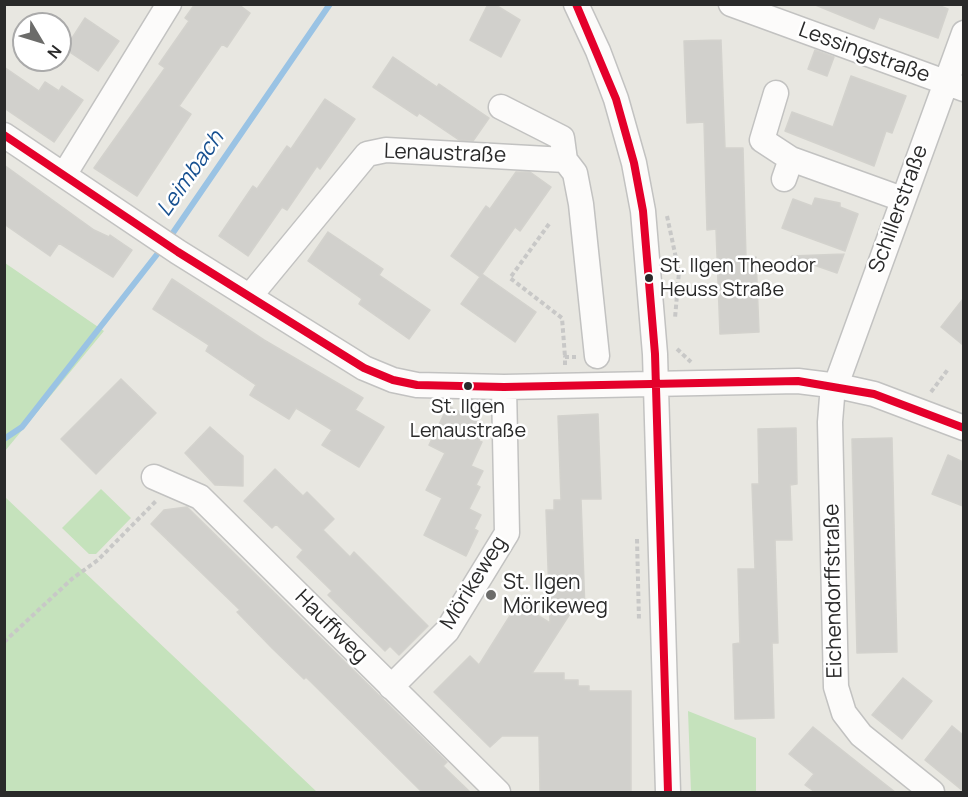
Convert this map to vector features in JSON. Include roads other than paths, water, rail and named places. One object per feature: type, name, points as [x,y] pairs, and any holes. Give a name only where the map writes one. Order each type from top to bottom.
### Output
[{"type":"street","points":[[64,175],[169,4]]},
{"type":"street","points":[[576,4],[606,70],[634,163],[643,211],[656,382],[668,792]]},
{"type":"street","name":"Lessingstraße","points":[[731,4],[954,85]]},
{"type":"street","name":"Schillerstraße","points":[[834,385],[902,200],[954,85],[963,33]]},
{"type":"street","points":[[776,93],[762,140],[788,169],[902,200]]},
{"type":"street","name":"Lenaustraße","points":[[501,106],[562,138],[565,160],[575,172],[581,204],[597,356]]},
{"type":"street","points":[[4,135],[178,252],[364,368],[386,378],[417,385],[504,387],[782,381],[834,385],[874,394],[963,428]]},
{"type":"street","name":"Lenaustraße","points":[[250,296],[367,154],[386,150],[565,160]]},
{"type":"street","name":"Eichendorffstraße","points":[[834,385],[830,422],[837,694],[844,713],[861,735],[932,792]]},
{"type":"street","name":"Mörikeweg","points":[[391,687],[447,632],[507,533],[504,387]]},
{"type":"street","name":"Hauffweg","points":[[163,481],[200,497],[498,792]]},
{"type":"waterway","name":"Leimbach","points":[[168,240],[330,4]]},
{"type":"waterway","name":"Leimbach","points":[[4,439],[22,427],[162,248]]},
{"type":"place","name":"St. Ilgen Theodor Heuss Straße","points":[[649,278]]},
{"type":"place","name":"St. Ilgen Lenaustraße","points":[[468,386]]},
{"type":"place","name":"St. Ilgen Mörikeweg","points":[[491,595]]}]
